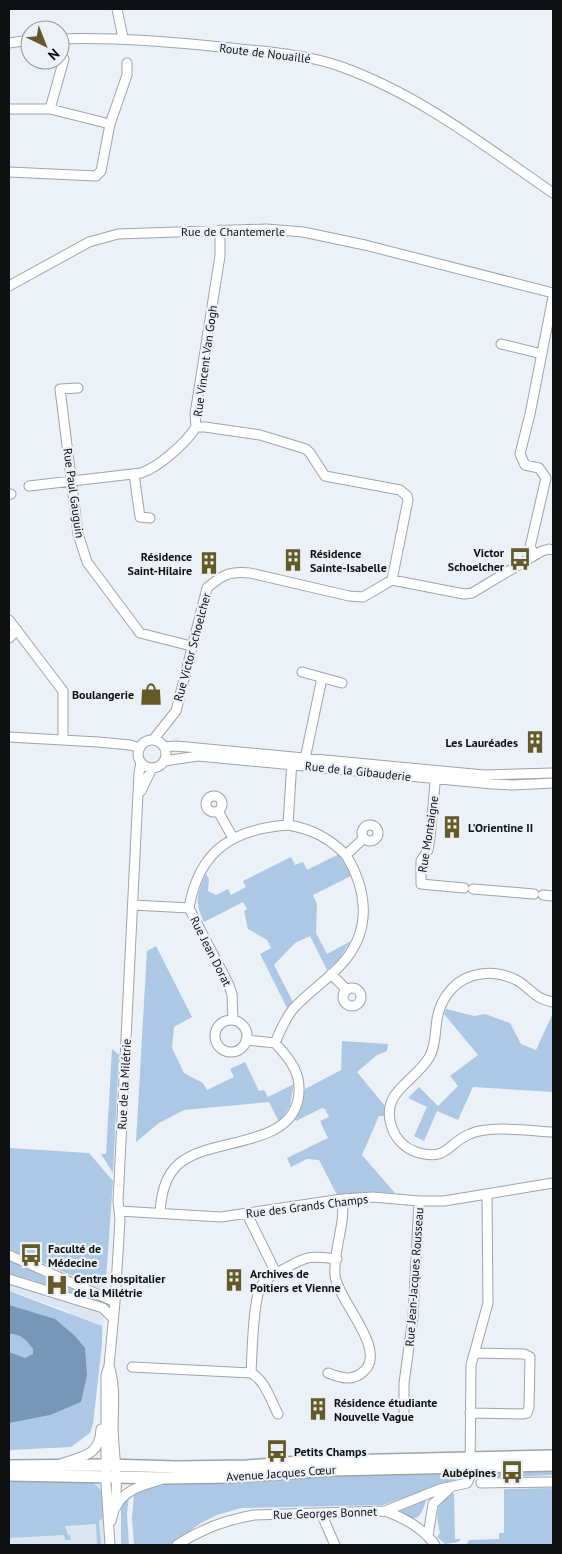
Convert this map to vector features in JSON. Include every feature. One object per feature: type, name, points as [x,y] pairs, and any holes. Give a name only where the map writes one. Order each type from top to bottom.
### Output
[{"type":"main road","name":"Avenue Jacques Cœur","points":[[9,1475],[165,1478],[227,1477],[553,1456]]},
{"type":"main road","name":"Avenue Jacques Cœur","points":[[9,1466],[58,1464],[177,1467],[299,1462],[470,1462],[553,1465]]},
{"type":"street","points":[[117,9],[123,38]]},
{"type":"street","name":"Route de Nouaillé","points":[[70,38],[123,38],[299,55],[342,67],[363,75],[424,105],[553,194]]},
{"type":"street","points":[[9,172],[96,176],[101,171],[110,124],[127,75],[127,64]]},
{"type":"street","points":[[50,109],[61,70]]},
{"type":"street","points":[[9,109],[50,109],[110,124]]},
{"type":"street","name":"Rue de Chantemerle","points":[[9,286],[73,250],[89,242],[104,238],[130,233],[266,229],[303,232],[553,293]]},
{"type":"street","name":"Rue Vincent Van Gogh","points":[[29,486],[134,474],[148,470],[191,436],[196,428],[195,414],[220,256],[220,230]]},
{"type":"street","points":[[535,555],[530,547],[546,478],[539,468],[525,465],[520,454],[553,298]]},
{"type":"street","points":[[501,344],[542,354]]},
{"type":"street","name":"Rue Paul Gauguin","points":[[78,388],[60,389],[78,534],[84,555],[91,569],[140,633],[191,646]]},
{"type":"street","points":[[196,428],[205,427],[272,438],[306,449],[325,476],[404,492],[408,500],[392,580],[464,594],[480,589],[535,555],[549,549],[553,550]]},
{"type":"street","points":[[134,474],[140,517],[150,518]]},
{"type":"street","name":"Rue Victor Schoelcher","points":[[153,740],[176,711],[207,588],[217,579],[228,573],[250,573],[356,597],[363,597],[392,580]]},
{"type":"street","points":[[9,620],[63,691],[63,740]]},
{"type":"street","points":[[9,638],[17,630]]},
{"type":"street","points":[[302,672],[342,683]]},
{"type":"street","points":[[305,759],[322,678]]},
{"type":"street","points":[[9,737],[130,745],[140,748]]},
{"type":"street","points":[[153,740],[164,747],[166,757],[159,766],[152,768],[141,763],[138,753],[145,742],[153,740]]},
{"type":"street","name":"Rue de la Gibauderie","points":[[164,747],[176,746],[292,761],[436,775],[498,776],[553,773]]},
{"type":"street","name":"Rue de la Gibauderie","points":[[164,761],[198,756],[292,761],[305,759],[512,785],[553,783]]},
{"type":"street","points":[[288,825],[292,761]]},
{"type":"street","name":"Rue de la Milétrie","points":[[111,1465],[114,1366],[113,1318],[120,1220],[118,1192],[141,763]]},
{"type":"street","name":"Rue de la Milétrie","points":[[139,801],[142,787],[152,768]]},
{"type":"street","name":"Rue Montaigne","points":[[436,775],[430,838],[428,850],[422,861],[420,884],[553,896]]},
{"type":"street","points":[[218,811],[233,838]]},
{"type":"street","points":[[189,908],[196,883],[205,865],[217,851],[233,838],[263,827],[288,825],[307,829],[325,837],[346,855],[353,867],[362,892],[363,919],[359,934],[354,947],[346,959],[294,1008],[285,1021],[275,1043]]},
{"type":"street","points":[[346,855],[364,838]]},
{"type":"street","name":"Rue Jean Dorat","points":[[133,905],[189,908],[228,983],[232,994],[233,1020]]},
{"type":"street","points":[[331,974],[347,990]]},
{"type":"street","points":[[553,1002],[539,998],[518,981],[502,975],[480,974],[467,978],[457,984],[450,990],[439,1008],[431,1054],[419,1071],[397,1092],[389,1109],[390,1123],[399,1140],[413,1151],[423,1153],[439,1154],[446,1152],[464,1137],[483,1130],[553,1132]]},
{"type":"street","points":[[228,1020],[233,1020],[239,1022],[244,1027],[246,1040],[241,1048],[231,1052],[218,1045],[215,1035],[219,1026],[228,1020]]},
{"type":"street","points":[[160,1213],[166,1183],[170,1174],[183,1160],[199,1153],[270,1132],[291,1117],[297,1104],[300,1088],[294,1065],[275,1043],[246,1040]]},
{"type":"street","name":"Rue des Grands Champs","points":[[119,1211],[221,1217],[342,1199],[373,1197],[444,1201],[553,1184]]},
{"type":"street","points":[[470,1462],[470,1365],[488,1303],[488,1194]]},
{"type":"street","points":[[328,1373],[342,1378],[355,1377],[367,1368],[371,1359],[370,1348],[337,1282],[335,1272],[344,1211],[342,1199]]},
{"type":"street","name":"Rue Jean-Jacques Rousseau","points":[[404,1412],[404,1383],[413,1317],[420,1201]]},
{"type":"street","points":[[247,1214],[276,1273]]},
{"type":"street","points":[[9,1256],[115,1302]]},
{"type":"street","points":[[251,1373],[258,1293],[266,1280],[305,1257],[315,1256],[337,1259]]},
{"type":"street","points":[[9,1279],[103,1308],[113,1318]]},
{"type":"street","points":[[50,1291],[59,1291],[103,1305],[115,1302]]},
{"type":"street","points":[[470,1413],[522,1414],[527,1412],[530,1407],[530,1356],[524,1354],[474,1353]]},
{"type":"street","name":"Rue de la Milétrie","points":[[111,1465],[106,1376],[114,1366]]},
{"type":"street","points":[[132,1367],[251,1373],[262,1382],[278,1414]]},
{"type":"street","points":[[58,1464],[84,1456],[97,1448],[106,1400]]},
{"type":"street","name":"Rue Georges Bonnet","points":[[178,1545],[194,1534],[217,1524],[254,1515],[385,1511],[440,1489],[467,1483],[469,1480],[470,1462]]},
{"type":"street","points":[[110,1545],[111,1465]]},
{"type":"street","points":[[111,1477],[114,1510]]},
{"type":"street","points":[[110,1523],[119,1500],[125,1494],[165,1478]]},
{"type":"street","points":[[481,1483],[553,1482]]},
{"type":"street","points":[[428,1536],[433,1504],[452,1486]]},
{"type":"street","points":[[385,1511],[399,1516],[412,1524],[428,1536],[435,1545]]},
{"type":"street","points":[[321,1513],[335,1545]]},
{"type":"street","name":"Rue Georges Bonnet","points":[[183,1545],[194,1534]]},
{"type":"shaded area","points":[[339,854],[351,876],[313,895],[317,904],[316,933],[327,954],[351,941],[339,959],[327,970],[310,936],[295,943],[274,965],[293,1002],[287,1008],[260,954],[271,948],[267,940],[248,929],[244,911],[247,909],[243,902],[204,922],[198,903],[200,887],[206,874],[209,879],[208,891],[216,895],[228,889],[231,895],[246,887],[243,881],[291,857],[295,865],[303,862],[307,870]]},
{"type":"shaded area","points":[[156,946],[192,1017],[174,1027],[172,1048],[184,1073],[203,1083],[207,1090],[234,1077],[230,1069],[245,1062],[259,1091],[264,1090],[268,1097],[294,1084],[290,1106],[279,1122],[269,1102],[184,1110],[159,1123],[136,1142],[147,951]]},
{"type":"shaded area","points":[[446,1009],[474,1016],[485,1014],[510,1023],[521,1044],[536,1050],[553,1013],[553,1092],[473,1087],[458,1120],[437,1111],[424,1141],[414,1136],[427,1107],[408,1098],[419,1087],[438,1106],[458,1086],[450,1076],[478,1055],[444,1014]]},
{"type":"shaded area","points":[[342,1041],[388,1044],[387,1051],[377,1055],[357,1072],[385,1106],[385,1116],[379,1116],[362,1155],[395,1193],[367,1192],[337,1195],[319,1160],[307,1159],[291,1167],[287,1158],[328,1138],[320,1121],[329,1117],[325,1109],[322,1108],[296,1121],[295,1119],[301,1109],[305,1089],[341,1070]]},
{"type":"shaded area","points":[[112,1049],[119,1055],[113,1173],[101,1154],[106,1154]]},
{"type":"shaded area","points":[[9,1148],[89,1153],[113,1181],[106,1279],[101,1285],[95,1285],[9,1249]]},
{"type":"shaded area","name":"Centre hospitalier de la Milétrie","points":[[109,1234],[102,1344],[66,1310],[9,1291],[9,1236]]},
{"type":"shaded area","points":[[9,1260],[96,1297],[95,1300],[9,1273]]},
{"type":"shaded area","points":[[9,1291],[102,1326],[102,1344],[93,1424],[90,1433],[71,1447],[9,1450]]},
{"type":"shaded area","points":[[9,1305],[55,1319],[75,1336],[85,1348],[87,1375],[81,1402],[50,1415],[9,1423],[9,1352],[25,1358],[33,1354],[33,1349],[20,1336],[9,1334]]},
{"type":"shaded area","points":[[530,1468],[553,1468],[553,1475],[458,1479],[383,1505],[241,1508],[217,1515],[201,1523],[171,1545],[134,1545],[132,1519],[134,1493],[154,1486],[202,1482],[210,1484],[212,1482],[256,1481],[386,1471],[479,1469],[504,1473]]},
{"type":"shaded area","points":[[103,1473],[107,1545],[9,1545],[9,1474]]},
{"type":"shaded area","points":[[9,1481],[90,1482],[95,1485],[102,1492],[104,1501],[105,1517],[99,1521],[101,1545],[97,1545],[96,1524],[65,1526],[71,1540],[65,1540],[64,1535],[9,1538]]},
{"type":"shaded area","points":[[553,1488],[553,1545],[466,1545],[469,1540],[499,1539],[499,1533],[504,1533],[504,1489]]},
{"type":"shaded area","points":[[454,1493],[455,1539],[461,1539],[458,1542],[445,1544],[437,1537],[440,1533],[438,1509],[447,1496]]},
{"type":"shaded area","points":[[129,1496],[127,1513],[129,1545],[121,1545],[121,1503]]},
{"type":"shaded area","points":[[425,1499],[426,1501],[421,1513],[416,1518],[396,1512],[395,1509]]},
{"type":"place","name":"Victor Schoelcher","points":[[520,559]]},
{"type":"place","name":"Résidence Sainte-Isabelle","points":[[293,560]]},
{"type":"place","name":"Résidence Saint-Hilaire","points":[[209,563]]},
{"type":"place","name":"Boulangerie","points":[[151,694]]},
{"type":"place","name":"Les Lauréades","points":[[535,742]]},
{"type":"place","name":"L'Orientine II","points":[[452,827]]},
{"type":"place","name":"Faculté de Médecine","points":[[31,1255]]},
{"type":"place","name":"Archives de Poitiers et Vienne","points":[[234,1280]]},
{"type":"place","name":"Centre hospitalier de la Milétrie","points":[[57,1285]]},
{"type":"place","name":"Résidence étudiante Nouvelle Vague","points":[[318,1409]]},
{"type":"place","name":"Petits Champs","points":[[277,1451]]},
{"type":"place","name":"Aubépines","points":[[512,1472]]}]
